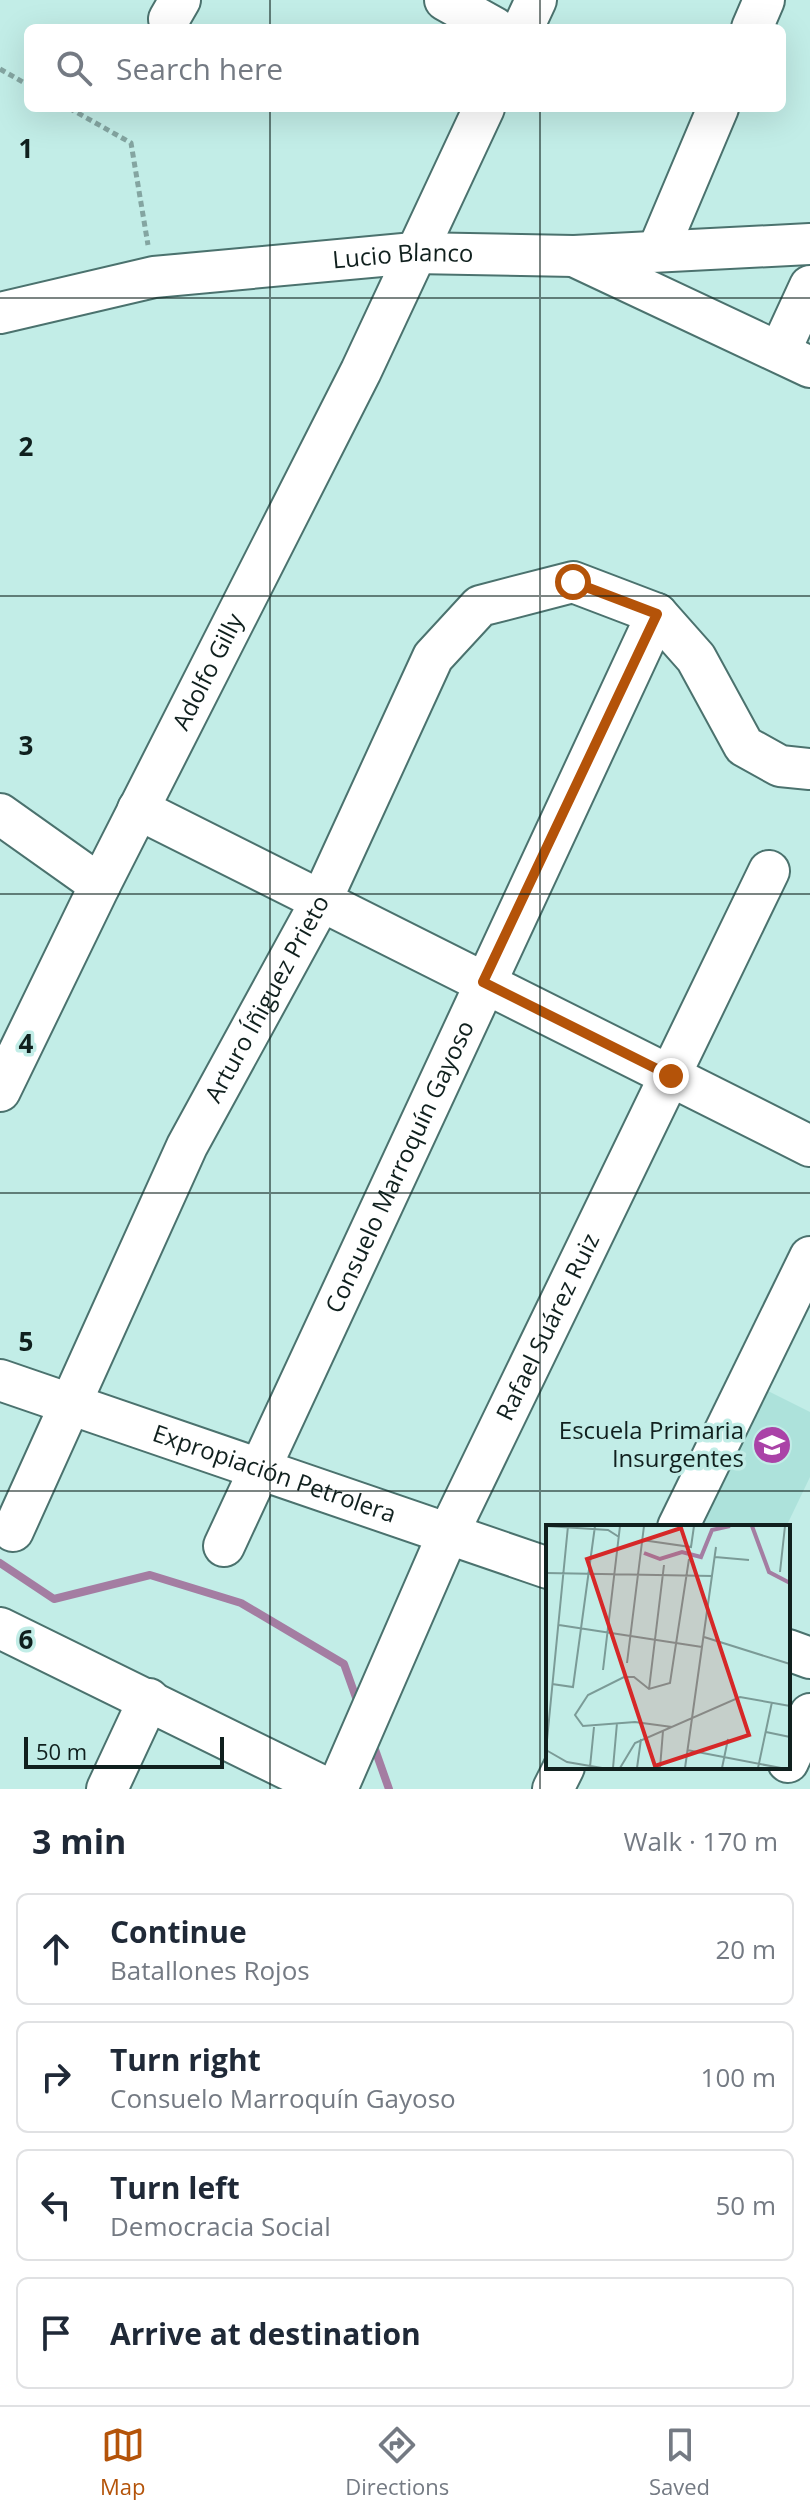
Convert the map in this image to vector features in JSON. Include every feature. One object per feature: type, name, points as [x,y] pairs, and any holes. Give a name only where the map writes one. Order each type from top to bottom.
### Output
[{"type":"street","points":[[445,0],[488,24]]},
{"type":"street","points":[[525,24],[536,0]]},
{"type":"street","points":[[754,24],[764,0]]},
{"type":"street","name":"Adolfo Gilly","points":[[0,1091],[138,809],[361,371],[482,112]]},
{"type":"street","points":[[658,250],[716,112]]},
{"type":"street","name":"Lucio Blanco","points":[[0,313],[154,277],[414,253],[574,256],[810,244]]},
{"type":"street","points":[[574,256],[795,359],[810,286]]},
{"type":"street","name":"Arturo Íñiguez Prieto","points":[[13,1531],[187,1146],[321,901],[433,657],[480,606],[573,582],[657,614]]},
{"type":"street","points":[[657,614],[696,658],[744,746],[780,766],[810,769]]},
{"type":"street","name":"Consuelo Marroquín Gayoso","points":[[224,1546],[483,982],[657,614]]},
{"type":"street","points":[[138,809],[810,1146]]},
{"type":"street","points":[[0,814],[100,885]]},
{"type":"street","name":"Rafael Suárez Ruiz","points":[[337,1789],[448,1534],[769,871]]},
{"type":"street","points":[[679,1525],[810,1257]]},
{"type":"street","name":"Expropiación Petrolera","points":[[0,1380],[546,1567]]},
{"type":"street","points":[[0,1628],[328,1789]]},
{"type":"street","points":[[790,1651],[810,1658]]},
{"type":"street","points":[[107,1789],[149,1699]]},
{"type":"street","points":[[790,1757],[810,1714]]},
{"type":"street","points":[[553,1789],[563,1769]]},
{"type":"street","points":[[775,1789],[785,1769]]},
{"type":"path","points":[[0,69],[24,83]]},
{"type":"path","points":[[76,112],[131,143],[154,277]]},
{"type":"shaded area","name":"Escuela Primaria Insurgentes","points":[[762,1388],[810,1412],[810,1477],[787,1525],[695,1525]]},
{"type":"waterway","points":[[0,1563],[54,1599],[150,1575],[241,1603],[344,1664],[359,1706]]},
{"type":"waterway","points":[[372,1741],[389,1789]]},
{"type":"place","name":"Escuela Primaria Insurgentes","points":[[772,1445]]},
{"type":"route","points":[[573,582],[657,614],[483,982],[671,1076]]}]
